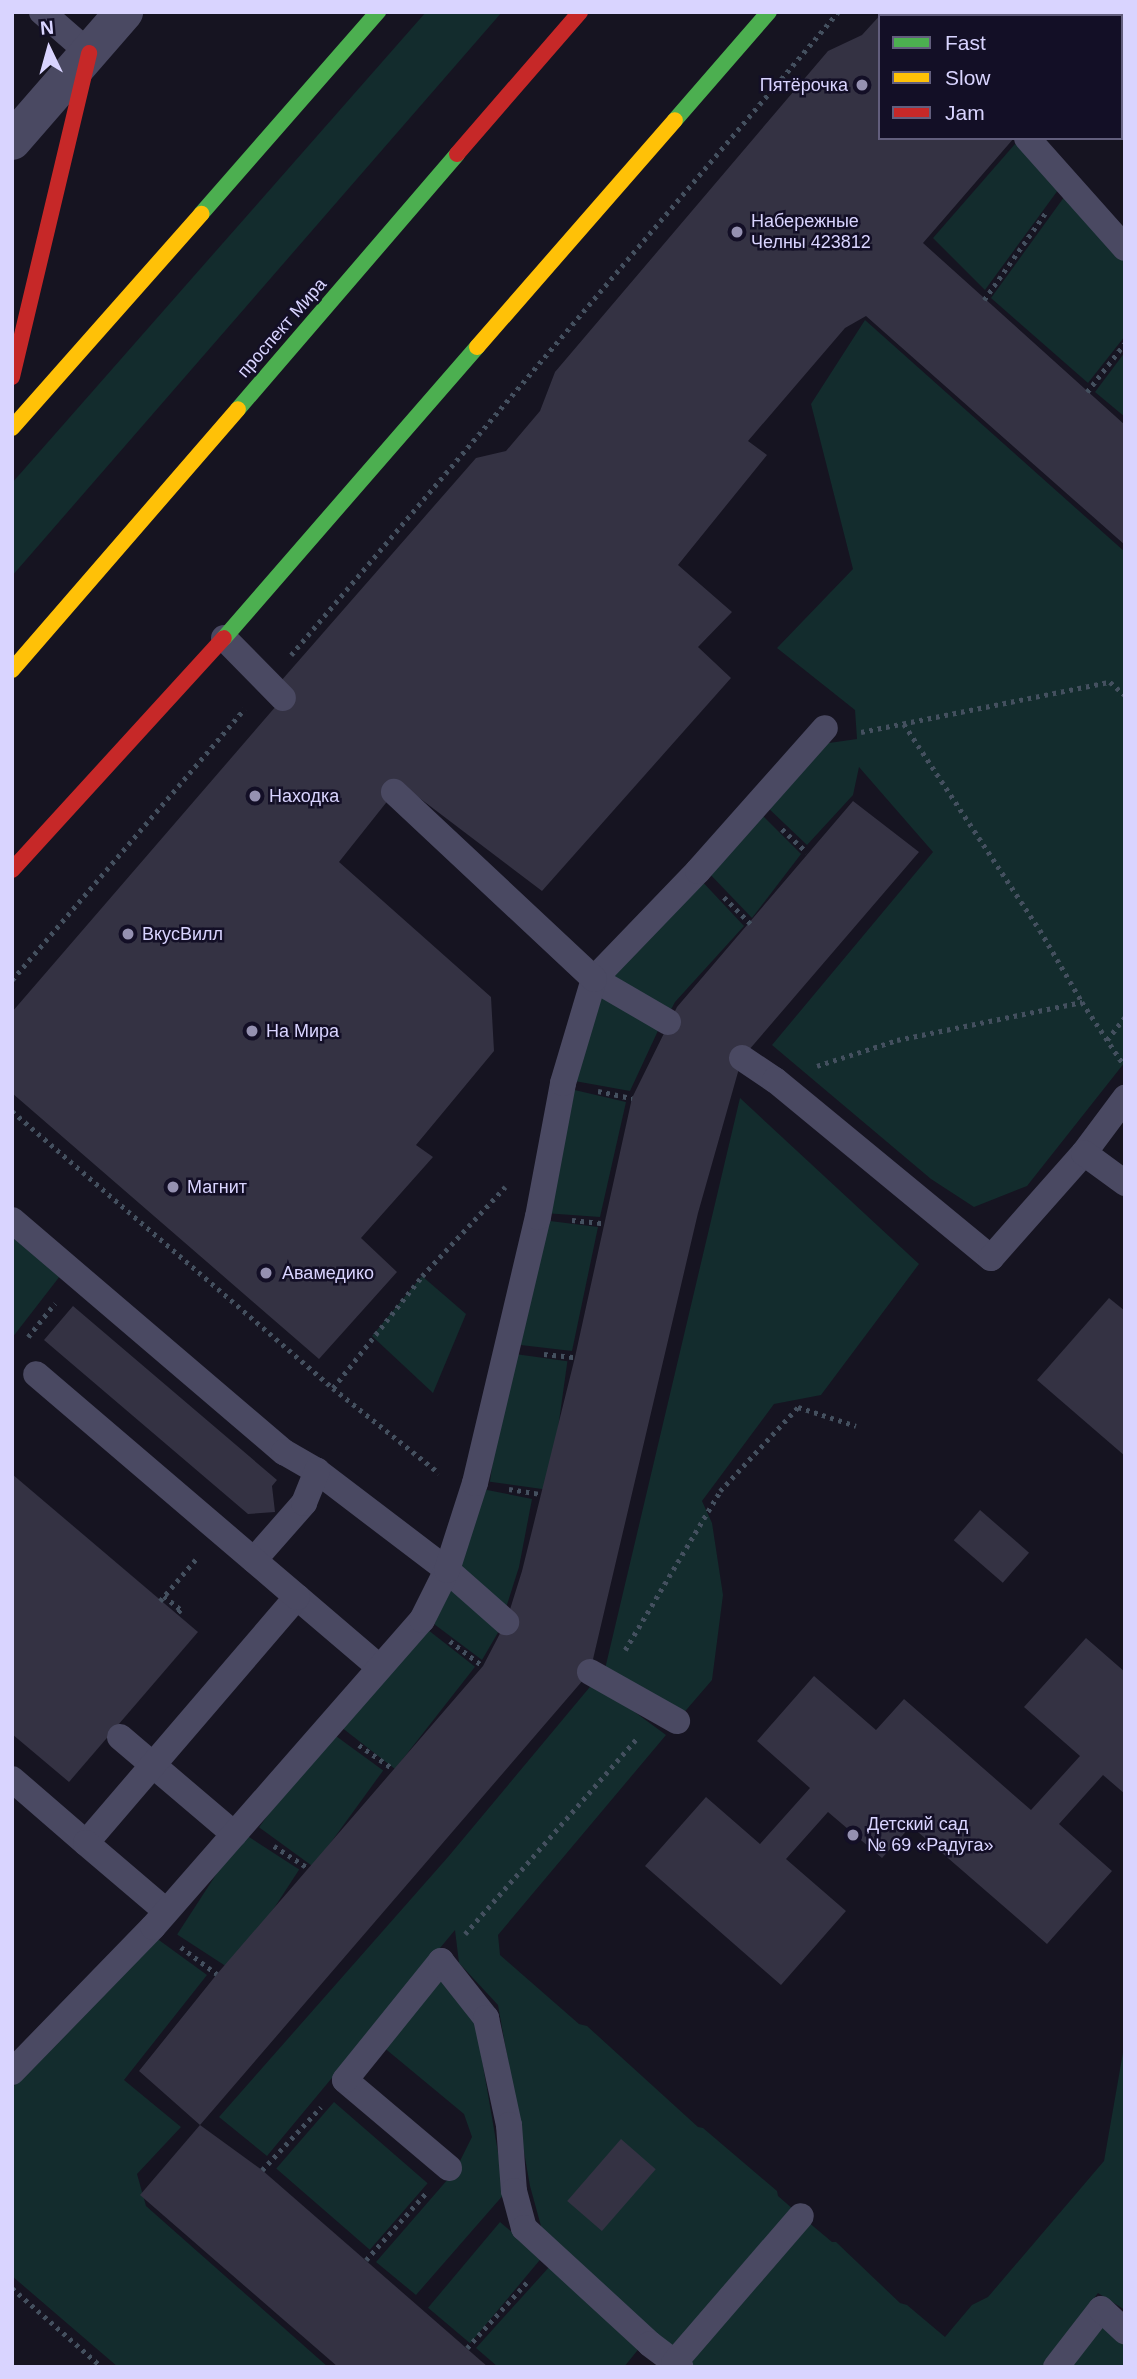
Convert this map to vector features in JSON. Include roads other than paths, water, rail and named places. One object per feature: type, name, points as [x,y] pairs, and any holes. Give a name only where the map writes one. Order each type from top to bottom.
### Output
[{"type":"street","points":[[12,141],[124,12]]},
{"type":"street","points":[[12,428],[377,12]]},
{"type":"street","name":"проспект Мира","points":[[12,670],[580,12]]},
{"type":"street","points":[[12,870],[224,638],[769,12]]},
{"type":"street","points":[[12,377],[89,53]]},
{"type":"lane","points":[[42,12],[89,53]]},
{"type":"lane","points":[[1029,140],[1125,248]]},
{"type":"lane","points":[[224,638],[276,690]]},
{"type":"lane","points":[[12,2072],[166,1911],[422,1620],[447,1570],[470,1497],[538,1217],[563,1083],[594,979],[698,871],[819,734]]},
{"type":"lane","points":[[394,792],[594,979],[668,1022]]},
{"type":"lane","points":[[743,1058],[775,1080],[991,1258],[1084,1153],[1125,1098]]},
{"type":"lane","points":[[1084,1153],[1125,1183]]},
{"type":"lane","points":[[12,1220],[284,1452],[317,1471],[447,1570],[506,1622]]},
{"type":"lane","points":[[36,1374],[379,1667]]},
{"type":"lane","points":[[254,1560],[303,1503],[317,1471]]},
{"type":"lane","points":[[86,1843],[297,1597]]},
{"type":"lane","points":[[598,1676],[668,1716]]},
{"type":"lane","points":[[120,1737],[234,1834]]},
{"type":"lane","points":[[12,1779],[166,1911]]},
{"type":"lane","points":[[449,2168],[345,2080],[441,1961],[486,2018],[509,2125],[514,2191],[524,2228],[677,2365],[801,2216]]},
{"type":"lane","points":[[1056,2367],[1101,2309],[1125,2331]]},
{"type":"place","name":"Пятёрочка","points":[[862,85]]},
{"type":"place","name":"Набережные Челны 423812","points":[[737,232]]},
{"type":"place","name":"Находка","points":[[255,796]]},
{"type":"place","name":"ВкусВилл","points":[[128,934]]},
{"type":"place","name":"На Мира","points":[[252,1031]]},
{"type":"place","name":"Магнит","points":[[173,1187]]},
{"type":"place","name":"Авамедико","points":[[266,1273]]},
{"type":"place","name":"Детский сад № 69 «Радуга»","points":[[853,1835]]}]
